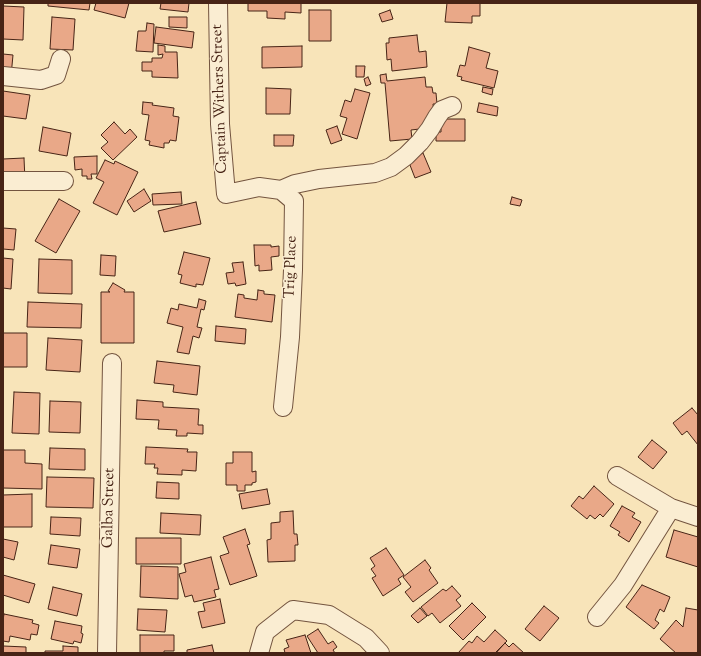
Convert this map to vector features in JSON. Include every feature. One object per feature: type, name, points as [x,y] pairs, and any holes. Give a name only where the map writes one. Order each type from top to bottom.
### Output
[{"type":"street","name":"Captain Withers Street","points":[[218,3],[220,124],[226,194],[259,187],[281,190]]},
{"type":"street","points":[[3,76],[41,80],[56,74],[61,59]]},
{"type":"street","points":[[281,190],[295,184],[319,179],[375,173],[391,167],[406,156],[420,142],[430,130],[442,110],[452,106]]},
{"type":"street","points":[[3,181],[64,181]]},
{"type":"street","name":"Trig Place","points":[[281,190],[294,201],[290,337],[283,407]]},
{"type":"street","name":"Galba Street","points":[[107,653],[112,363]]},
{"type":"street","points":[[616,476],[670,508],[698,517]]},
{"type":"street","points":[[596,617],[623,585],[670,508]]},
{"type":"street","points":[[259,653],[265,632],[293,610],[329,615],[366,638],[380,653]]},
{"type":"building","points":[[48,3],[90,3],[89,10],[48,6]]},
{"type":"building","points":[[96,3],[129,3],[125,18],[94,10]]},
{"type":"building","points":[[161,3],[189,3],[188,12],[160,9]]},
{"type":"building","points":[[248,3],[301,3],[301,13],[285,12],[285,19],[267,18],[267,11],[248,11]]},
{"type":"building","points":[[447,3],[480,3],[480,16],[472,16],[472,23],[445,22]]},
{"type":"building","points":[[3,6],[24,7],[23,40],[3,39]]},
{"type":"building","points":[[309,10],[331,10],[331,41],[309,41]]},
{"type":"building","points":[[390,10],[393,19],[382,22],[379,14]]},
{"type":"building","points":[[52,17],[75,19],[73,50],[50,49]]},
{"type":"building","points":[[169,17],[187,17],[187,28],[169,27]]},
{"type":"building","points":[[147,23],[154,24],[153,52],[136,51],[138,31],[146,31]]},
{"type":"building","points":[[156,27],[194,32],[192,48],[154,43]]},
{"type":"building","points":[[417,35],[419,52],[426,51],[427,67],[392,71],[391,59],[387,60],[386,43],[389,43],[389,38]]},
{"type":"building","points":[[158,45],[165,46],[165,52],[177,52],[178,78],[152,77],[152,71],[142,71],[142,62],[152,62],[152,58],[162,58],[163,54],[158,55]]},
{"type":"building","points":[[302,46],[302,67],[262,68],[262,47]]},
{"type":"building","points":[[469,47],[490,53],[486,68],[498,71],[494,88],[461,80],[462,77],[457,76],[460,65],[465,66]]},
{"type":"building","points":[[3,54],[13,55],[11,76],[3,75]]},
{"type":"building","points":[[356,66],[365,66],[364,77],[356,77]]},
{"type":"building","points":[[386,74],[387,81],[425,77],[426,87],[432,87],[433,93],[436,93],[437,104],[433,104],[434,115],[427,116],[428,128],[411,130],[412,139],[390,141],[385,83],[381,83],[380,75]]},
{"type":"building","points":[[368,77],[371,84],[366,86],[364,79]]},
{"type":"building","points":[[483,87],[493,89],[492,95],[482,92]]},
{"type":"building","points":[[266,88],[291,89],[290,114],[266,114]]},
{"type":"building","points":[[355,89],[370,93],[357,139],[342,134],[347,118],[340,116],[345,100],[351,102]]},
{"type":"building","points":[[3,91],[30,95],[26,119],[3,116]]},
{"type":"building","points":[[143,102],[153,103],[152,105],[174,108],[173,116],[179,117],[176,141],[170,140],[169,143],[164,143],[164,148],[149,145],[150,141],[145,140],[149,115],[142,114]]},
{"type":"building","points":[[479,103],[498,107],[497,116],[477,112]]},
{"type":"building","points":[[441,119],[465,119],[465,141],[436,141],[436,132],[441,132]]},
{"type":"building","points":[[114,122],[125,134],[130,129],[137,137],[113,160],[101,148],[108,142],[101,135]]},
{"type":"building","points":[[337,126],[342,140],[331,144],[326,130]]},
{"type":"building","points":[[43,127],[71,133],[67,156],[39,151]]},
{"type":"building","points":[[274,135],[294,135],[293,146],[274,146]]},
{"type":"building","points":[[423,153],[431,172],[415,178],[408,160]]},
{"type":"building","points":[[97,156],[97,174],[91,174],[92,179],[87,179],[87,176],[82,176],[82,169],[75,170],[74,157]]},
{"type":"building","points":[[24,158],[25,180],[3,180],[3,159]]},
{"type":"building","points":[[105,160],[114,164],[115,161],[138,172],[117,215],[93,203],[104,182],[96,178]]},
{"type":"building","points":[[144,189],[151,201],[134,212],[127,201]]},
{"type":"building","points":[[181,192],[182,204],[153,205],[152,194]]},
{"type":"building","points":[[512,197],[522,200],[520,206],[510,204]]},
{"type":"building","points":[[59,199],[80,211],[56,253],[35,241]]},
{"type":"building","points":[[196,202],[201,224],[164,232],[158,211]]},
{"type":"building","points":[[3,228],[16,229],[14,250],[3,249]]},
{"type":"building","points":[[254,245],[271,245],[271,247],[279,246],[279,256],[271,257],[272,270],[259,271],[259,265],[255,266]]},
{"type":"building","points":[[184,252],[210,258],[203,285],[196,284],[196,287],[180,283],[182,275],[178,274]]},
{"type":"building","points":[[101,255],[116,256],[115,276],[100,275]]},
{"type":"building","points":[[3,258],[13,259],[11,289],[3,288]]},
{"type":"building","points":[[39,259],[72,260],[72,294],[38,293]]},
{"type":"building","points":[[243,262],[246,284],[236,286],[235,283],[228,284],[226,273],[234,272],[232,263]]},
{"type":"building","points":[[113,283],[125,290],[124,292],[134,292],[134,343],[101,343],[101,292],[110,292],[108,291]]},
{"type":"building","points":[[258,290],[264,291],[264,294],[275,295],[272,322],[235,317],[238,294],[244,295],[244,298],[257,300]]},
{"type":"building","points":[[199,299],[206,301],[204,310],[201,309],[197,327],[202,328],[199,338],[193,336],[189,354],[177,352],[183,327],[167,323],[171,308],[178,310],[179,304],[197,308]]},
{"type":"building","points":[[28,302],[82,304],[81,328],[27,327]]},
{"type":"building","points":[[216,326],[246,329],[245,344],[215,341]]},
{"type":"building","points":[[3,333],[27,333],[27,367],[3,367]]},
{"type":"building","points":[[48,338],[82,340],[80,372],[46,370]]},
{"type":"building","points":[[157,361],[200,366],[197,395],[173,392],[174,385],[154,383]]},
{"type":"building","points":[[14,392],[40,393],[39,434],[12,433]]},
{"type":"building","points":[[137,400],[163,402],[163,407],[199,409],[198,425],[203,425],[203,434],[187,433],[187,436],[176,436],[177,430],[158,429],[159,420],[136,419]]},
{"type":"building","points":[[50,401],[81,402],[80,433],[49,432]]},
{"type":"building","points":[[692,408],[698,415],[698,445],[687,431],[682,435],[673,423]]},
{"type":"building","points":[[652,440],[667,452],[653,469],[638,457]]},
{"type":"building","points":[[146,447],[188,449],[187,452],[197,452],[196,471],[182,470],[182,475],[157,474],[158,468],[154,468],[155,464],[145,464]]},
{"type":"building","points":[[50,448],[85,449],[85,470],[49,469]]},
{"type":"building","points":[[3,450],[25,450],[25,463],[42,464],[42,489],[3,488]]},
{"type":"building","points":[[233,452],[252,452],[252,472],[256,471],[256,482],[252,483],[252,485],[245,485],[245,491],[237,491],[237,485],[226,485],[226,463],[233,463]]},
{"type":"building","points":[[47,477],[94,478],[93,508],[46,507]]},
{"type":"building","points":[[157,482],[179,483],[179,499],[156,498]]},
{"type":"building","points":[[594,486],[614,504],[603,517],[600,514],[595,519],[590,515],[587,519],[571,506],[579,496],[583,499]]},
{"type":"building","points":[[267,489],[270,504],[242,509],[239,494]]},
{"type":"building","points":[[32,494],[32,527],[3,527],[3,495]]},
{"type":"building","points":[[622,506],[635,513],[632,517],[641,522],[629,542],[618,535],[620,532],[610,526]]},
{"type":"building","points":[[293,511],[294,534],[297,534],[298,545],[295,545],[295,561],[268,562],[267,540],[271,539],[271,523],[280,522],[280,512]]},
{"type":"building","points":[[161,513],[201,515],[200,535],[160,533]]},
{"type":"building","points":[[51,517],[81,518],[80,536],[50,534]]},
{"type":"building","points":[[245,529],[250,544],[247,545],[257,576],[230,585],[220,556],[229,553],[223,537]]},
{"type":"building","points":[[674,530],[698,537],[698,567],[666,557]]},
{"type":"building","points":[[136,538],[181,538],[181,564],[136,564]]},
{"type":"building","points":[[3,539],[18,542],[14,560],[3,557]]},
{"type":"building","points":[[51,545],[80,549],[77,568],[48,564]]},
{"type":"building","points":[[386,548],[404,575],[398,579],[401,584],[383,596],[372,578],[376,576],[371,569],[375,566],[370,558]]},
{"type":"building","points":[[211,557],[219,589],[214,590],[216,597],[194,602],[192,595],[185,597],[179,574],[186,572],[184,564]]},
{"type":"building","points":[[425,560],[431,568],[429,570],[438,583],[413,602],[405,592],[411,587],[403,577]]},
{"type":"building","points":[[141,566],[178,567],[178,599],[140,597]]},
{"type":"building","points":[[3,575],[35,584],[29,603],[3,595]]},
{"type":"building","points":[[642,585],[670,597],[664,612],[660,609],[655,620],[659,623],[654,629],[626,607]]},
{"type":"building","points":[[452,586],[461,596],[456,600],[461,606],[440,623],[432,613],[428,616],[421,607],[443,589],[446,591]]},
{"type":"building","points":[[53,587],[82,594],[77,616],[48,609]]},
{"type":"building","points":[[220,599],[225,623],[202,628],[198,612],[205,611],[203,603]]},
{"type":"building","points":[[472,603],[486,617],[463,640],[449,626]]},
{"type":"building","points":[[544,606],[559,618],[540,641],[525,629]]},
{"type":"building","points":[[420,608],[427,616],[418,623],[411,616]]},
{"type":"building","points":[[686,608],[698,610],[698,653],[676,653],[660,639],[676,620],[683,627]]},
{"type":"building","points":[[138,609],[167,610],[165,632],[137,630]]},
{"type":"building","points":[[4,614],[33,620],[32,623],[39,625],[37,635],[31,634],[30,640],[10,636],[9,642],[3,641]]},
{"type":"building","points":[[55,621],[82,626],[81,633],[83,634],[81,643],[74,641],[73,644],[51,639]]},
{"type":"building","points":[[318,629],[328,644],[333,641],[337,647],[333,650],[335,653],[318,653],[307,636]]},
{"type":"building","points":[[495,630],[507,641],[495,653],[458,653],[469,641],[472,643],[477,636],[484,642]]},
{"type":"building","points":[[140,635],[174,635],[174,651],[164,651],[164,653],[140,653]]},
{"type":"building","points":[[305,635],[311,653],[285,653],[284,649],[289,647],[286,640]]},
{"type":"building","points":[[505,643],[509,647],[513,643],[524,653],[496,653]]},
{"type":"building","points":[[212,645],[214,653],[187,653],[187,650]]},
{"type":"building","points":[[3,646],[26,647],[26,653],[3,653]]},
{"type":"building","points":[[63,646],[78,647],[78,653],[45,653],[45,651],[63,651]]}]
